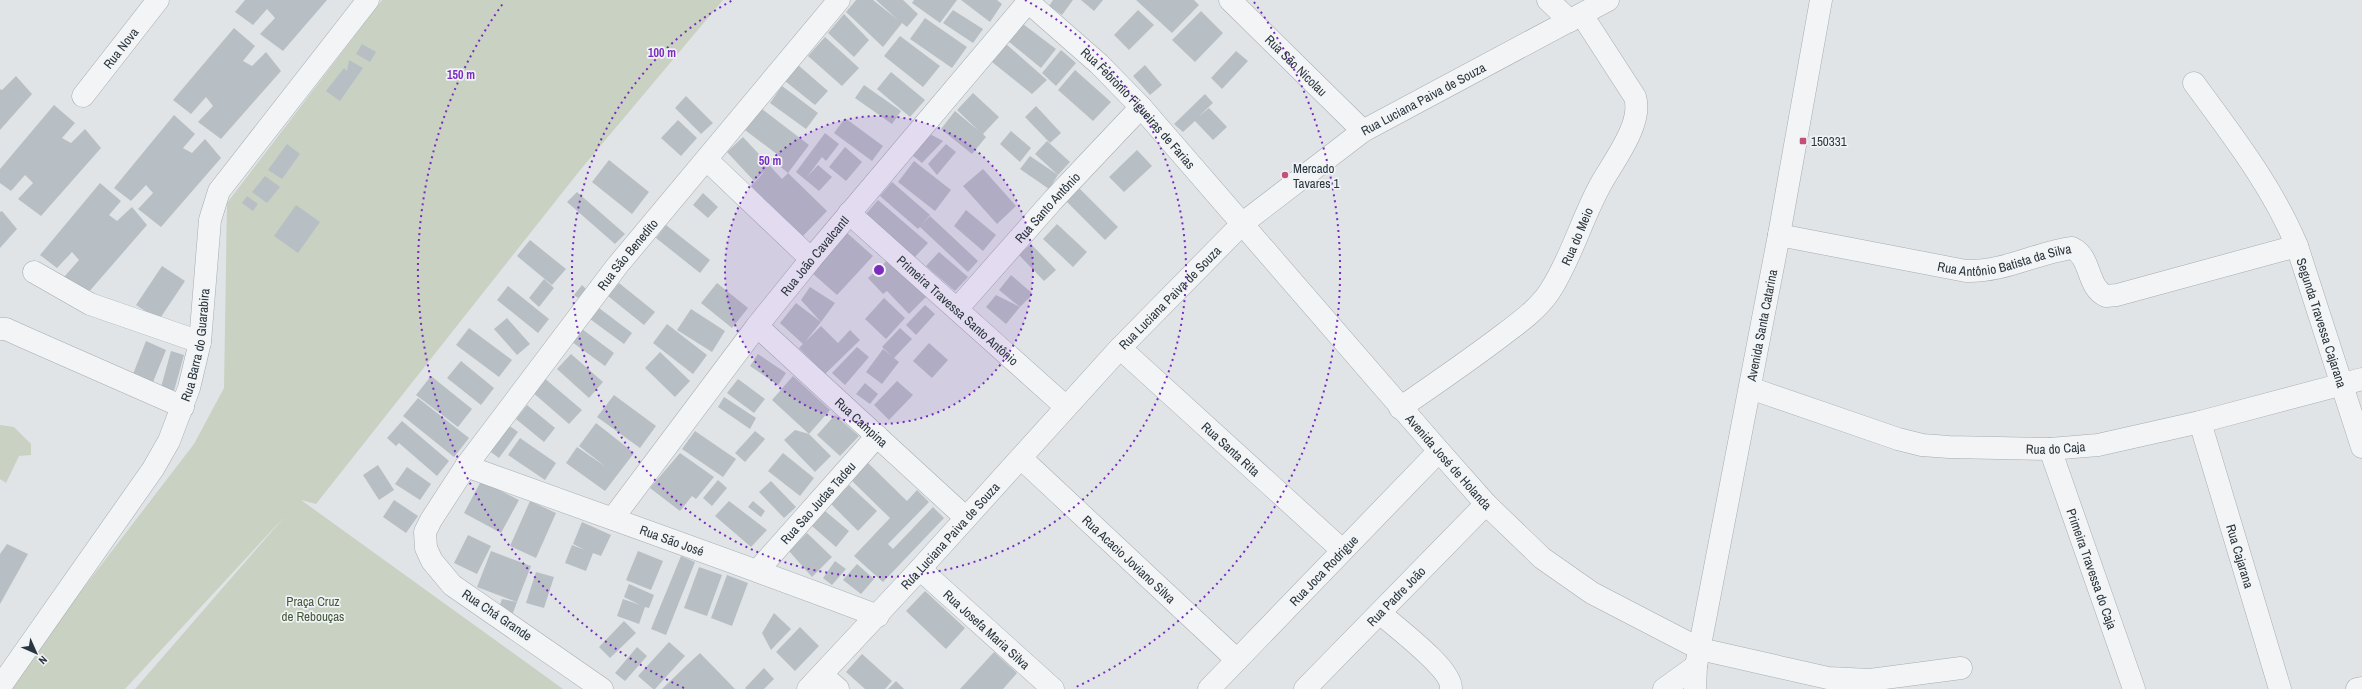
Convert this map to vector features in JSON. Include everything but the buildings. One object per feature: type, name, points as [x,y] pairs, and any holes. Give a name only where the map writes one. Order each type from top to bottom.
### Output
[{"type":"street","name":"Rua Nova","points":[[82,96],[158,0]]},
{"type":"street","name":"Rua Barra do Guarabira","points":[[0,687],[153,469],[169,441],[183,407],[200,342],[210,220],[219,191],[368,0]]},
{"type":"street","name":"Rua São Benedito","points":[[431,520],[466,466],[617,266],[839,0]]},
{"type":"street","name":"Rua São Nicolau","points":[[1230,0],[1362,131]]},
{"type":"street","points":[[1548,0],[1576,18]]},
{"type":"street","name":"Rua Luciana Paiva de Souza","points":[[815,682],[878,616],[1120,348],[1243,223],[1362,131],[1608,0]]},
{"type":"street","name":"Avenida Santa Catarina","points":[[1695,689],[1698,658],[1779,235],[1821,0]]},
{"type":"street","name":"Rua Febronio Figueiras de Farias","points":[[1027,1],[1099,64],[1141,108],[1243,223]]},
{"type":"street","name":"Rua João CavalcantI","points":[[613,518],[757,326],[849,213],[1027,1]]},
{"type":"street","name":"Rua do Meio","points":[[1400,408],[1492,344],[1522,320],[1549,293],[1566,263],[1600,185],[1634,123],[1638,105],[1635,97],[1576,18]]},
{"type":"street","points":[[2194,83],[2260,174],[2286,220],[2297,246]]},
{"type":"street","name":"Rua Santo Antônio","points":[[957,309],[1054,199],[1141,108]]},
{"type":"street","points":[[707,160],[811,259]]},
{"type":"street","name":"Primeira Travessa Santo Antônio","points":[[849,213],[1066,407]]},
{"type":"street","name":"Avenida José de Holanda","points":[[1243,223],[1400,408],[1486,504],[1542,558],[1592,593],[1698,658],[1828,678],[1870,680],[1961,668]]},
{"type":"street","name":"Rua Antônio Batista da Silva","points":[[1779,235],[1972,271],[1985,271],[2002,268],[2072,248],[2079,251],[2084,258],[2096,288],[2106,296],[2117,295],[2249,258]]},
{"type":"street","name":"Segunda Travessa Cajarana","points":[[2249,258],[2297,246],[2341,386],[2362,447]]},
{"type":"street","points":[[34,272],[90,304],[200,342]]},
{"type":"street","name":"Rua Campina","points":[[757,326],[966,518]]},
{"type":"street","points":[[0,329],[6,329],[183,407]]},
{"type":"street","name":"Rua Santa Rita","points":[[1120,348],[1342,550]]},
{"type":"street","name":"Rua do Caja","points":[[1750,388],[1898,440],[1922,445],[2050,449],[2105,444],[2200,422],[2341,386],[2362,378]]},
{"type":"street","name":"Rua Cajarana","points":[[2200,422],[2280,689]]},
{"type":"street","name":"Rua Sao Judas Tadeu","points":[[758,570],[877,436]]},
{"type":"street","name":"Primeira Travessa do Caja","points":[[2050,449],[2134,689]]},
{"type":"street","name":"Rua Joca Rodrigue","points":[[1209,689],[1439,451]]},
{"type":"street","name":"Rua Acacio Joviano Silva","points":[[1021,458],[1237,660]]},
{"type":"street","name":"Rua São José","points":[[466,466],[523,489],[613,518],[758,570],[878,616]]},
{"type":"street","name":"Rua Padre João","points":[[1305,689],[1486,504]]},
{"type":"street","name":"Rua Chá Grande","points":[[431,520],[425,532],[426,548],[443,576],[452,585],[602,689]]},
{"type":"street","name":"Rua Josefa Maria Silva","points":[[920,569],[1053,689]]},
{"type":"street","points":[[1380,613],[1439,665],[1448,676],[1451,689]]},
{"type":"street","points":[[1664,689],[1698,658]]},
{"type":"street","points":[[815,682],[838,689]]},
{"type":"street","points":[[2357,689],[2362,688]]},
{"type":"green space","name":"Praça Cruz de Rebouças","points":[[382,0],[723,0],[581,169],[316,504],[301,500],[563,689],[135,689],[286,515],[125,689],[6,689],[194,444],[224,388],[227,203]]},
{"type":"green space","points":[[0,425],[14,427],[31,444],[31,455],[19,456],[6,483],[0,479]]},
{"type":"place","name":"150331","points":[[1803,141]]},
{"type":"place","name":"Mercado Tavares 1","points":[[1285,175]]}]
